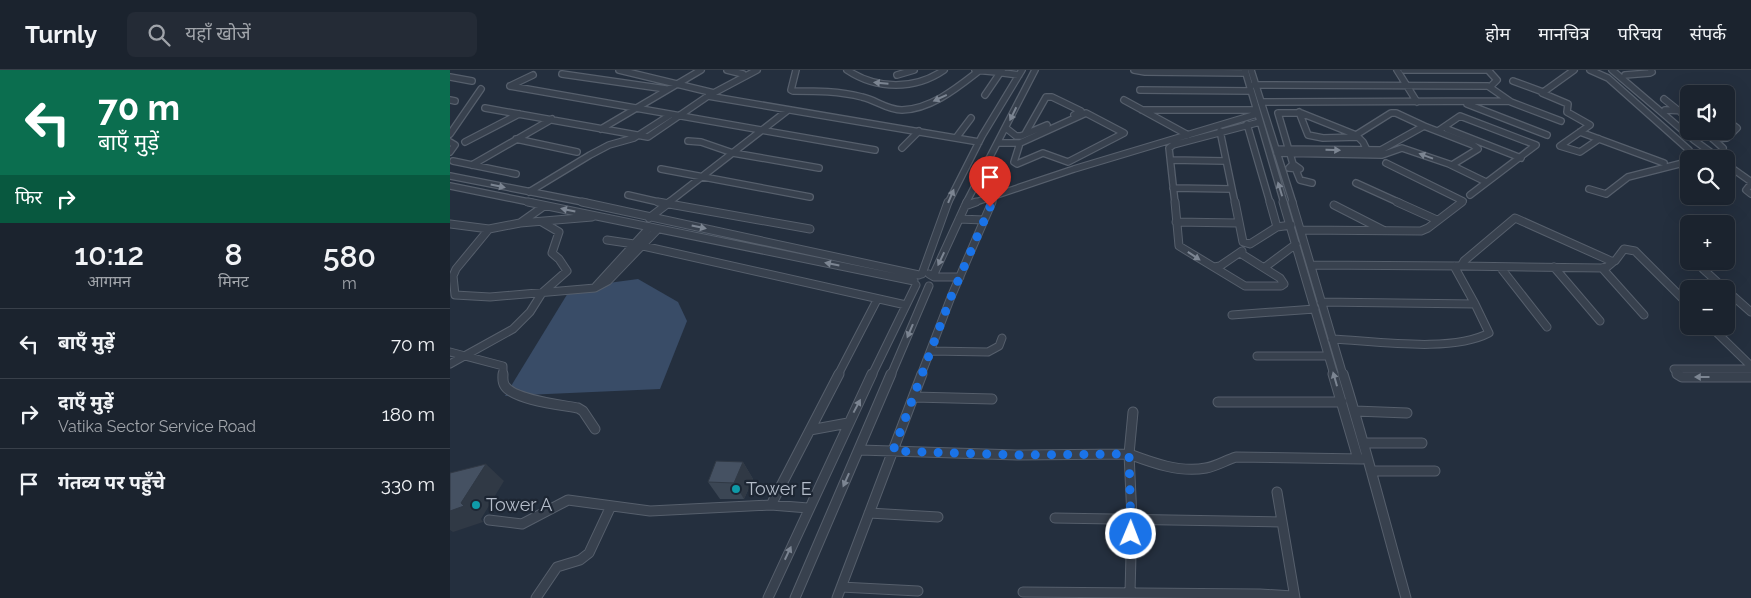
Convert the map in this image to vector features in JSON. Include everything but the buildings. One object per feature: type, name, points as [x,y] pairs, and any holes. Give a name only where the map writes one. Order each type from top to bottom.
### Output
[{"type":"street","points":[[619,70],[788,110],[979,142]]},
{"type":"street","points":[[635,70],[677,83]]},
{"type":"street","points":[[601,129],[701,70]]},
{"type":"street","points":[[727,70],[743,74]]},
{"type":"street","points":[[530,192],[609,145],[638,135],[750,70]]},
{"type":"street","points":[[713,92],[757,70]]},
{"type":"street","points":[[768,598],[808,508],[918,279],[956,186],[979,142],[1021,72],[978,70],[947,95],[917,108],[903,110],[890,109],[864,98],[834,91],[793,91],[796,70]]},
{"type":"street","points":[[847,70],[868,81],[885,84],[908,84],[924,81],[944,70]]},
{"type":"street","points":[[898,76],[914,70]]},
{"type":"street","points":[[990,70],[999,71]]},
{"type":"street","points":[[918,279],[922,287],[933,283],[934,276],[965,206],[1035,70]]},
{"type":"street","points":[[1134,70],[1145,72],[1247,71],[1268,137],[1287,212],[1358,459]]},
{"type":"street","points":[[1397,70],[1417,102]]},
{"type":"street","points":[[1404,70],[1487,70],[1497,80],[1490,86]]},
{"type":"street","points":[[1543,92],[1574,70]]},
{"type":"street","points":[[1590,70],[1608,78],[1646,114],[1689,150]]},
{"type":"street","points":[[1612,70],[1680,124]]},
{"type":"street","points":[[1618,70],[1640,84]]},
{"type":"street","points":[[1625,73],[1650,73],[1652,70]]},
{"type":"street","points":[[985,95],[999,71]]},
{"type":"street","points":[[562,74],[666,89]]},
{"type":"street","points":[[1633,74],[1665,113],[1709,150]]},
{"type":"street","points":[[533,75],[510,86],[875,150]]},
{"type":"street","points":[[450,77],[472,81]]},
{"type":"street","points":[[1513,81],[1569,104],[1566,109],[1567,112],[1590,124],[1560,146],[1580,152],[1598,139]]},
{"type":"street","points":[[1630,86],[1640,84]]},
{"type":"street","points":[[1140,90],[1406,85],[1490,86],[1509,101],[1561,121]]},
{"type":"street","points":[[1253,88],[1261,102],[1260,122],[1276,151],[1301,230],[1369,459],[1406,598]]},
{"type":"street","points":[[450,134],[481,89]]},
{"type":"street","points":[[1006,128],[1016,136],[1026,134],[1081,111],[1052,97],[1046,97],[1026,134]]},
{"type":"street","points":[[1664,99],[1680,112]]},
{"type":"street","points":[[1124,100],[1188,135]]},
{"type":"street","points":[[1261,102],[1509,101]]},
{"type":"street","points":[[1463,102],[1547,135]]},
{"type":"street","points":[[485,108],[648,137],[676,114]]},
{"type":"street","points":[[639,225],[788,110]]},
{"type":"street","points":[[1142,110],[1277,115],[1281,112],[1299,112],[1357,136],[1368,152]]},
{"type":"street","points":[[1299,112],[1308,135],[1323,138],[1357,136],[1391,113],[1521,158]]},
{"type":"street","points":[[1646,114],[1680,112]]},
{"type":"street","points":[[999,142],[1020,143],[1086,113],[1124,133],[1068,162],[1043,153],[1017,164],[1014,162],[1020,143]]},
{"type":"street","points":[[965,206],[1259,113]]},
{"type":"street","points":[[465,142],[519,114]]},
{"type":"street","points":[[1277,115],[1288,151],[1300,180],[1312,183]]},
{"type":"street","points":[[1441,129],[1461,117],[1536,145],[1470,195]]},
{"type":"street","points":[[956,138],[971,118]]},
{"type":"street","points":[[472,165],[552,119]]},
{"type":"street","points":[[1240,253],[1280,278],[1284,283],[1282,286],[1248,288],[1206,265],[1179,246],[1170,147],[1220,131],[1260,122]]},
{"type":"street","points":[[1247,124],[1277,227]]},
{"type":"street","points":[[1368,152],[1384,149],[1424,126]]},
{"type":"street","points":[[1441,129],[1478,148],[1454,165],[1448,164]]},
{"type":"street","points":[[902,148],[919,131]]},
{"type":"street","points":[[1220,131],[1243,242],[1250,244]]},
{"type":"street","points":[[1580,132],[1664,163]]},
{"type":"street","points":[[516,139],[577,152]]},
{"type":"street","points":[[1698,140],[1709,150]]},
{"type":"street","points":[[1714,140],[1723,148]]},
{"type":"street","points":[[688,141],[700,142],[733,153],[819,168]]},
{"type":"street","points":[[450,142],[455,145],[450,152]]},
{"type":"street","points":[[1393,143],[1401,148],[1448,164],[1486,182]]},
{"type":"street","points":[[1276,151],[1387,154],[1401,148]]},
{"type":"street","points":[[1171,160],[1225,161]]},
{"type":"street","points":[[452,161],[516,174]]},
{"type":"street","points":[[1301,230],[1424,230],[1462,200],[1386,162]]},
{"type":"street","points":[[1589,189],[1606,194],[1628,177],[1680,164]]},
{"type":"street","points":[[661,169],[700,178],[810,197]]},
{"type":"street","points":[[1735,171],[1750,182],[1746,190],[1751,194]]},
{"type":"street","points":[[450,176],[651,217],[918,279]]},
{"type":"street","points":[[1356,183],[1437,220]]},
{"type":"street","points":[[450,186],[658,229],[918,279],[934,276],[960,277]]},
{"type":"street","points":[[1174,188],[1232,190]]},
{"type":"street","points":[[628,195],[667,204],[810,229]]},
{"type":"street","points":[[837,598],[960,277],[995,195]]},
{"type":"street","points":[[1334,205],[1385,231]]},
{"type":"street","points":[[520,223],[544,206]]},
{"type":"street","points":[[1287,212],[1295,212]]},
{"type":"street","points":[[450,224],[489,228],[520,223],[586,219],[597,216]]},
{"type":"street","points":[[1457,266],[1515,218],[1613,262]]},
{"type":"street","points":[[959,219],[984,220]]},
{"type":"street","points":[[450,364],[513,329],[530,312],[542,293],[567,271],[559,258],[552,253],[559,239],[560,232],[558,228],[542,222]]},
{"type":"street","points":[[1176,222],[1238,222]]},
{"type":"street","points":[[1214,268],[1240,253],[1250,244],[1277,227],[1291,225]]},
{"type":"street","points":[[489,228],[456,268],[453,276],[452,296],[490,296],[595,288],[606,282],[638,245],[650,227]]},
{"type":"street","points":[[638,245],[658,229]]},
{"type":"street","points":[[607,240],[638,245],[906,305]]},
{"type":"street","points":[[1265,268],[1296,244]]},
{"type":"street","points":[[1311,265],[1602,268],[1608,267],[1624,249],[1635,251],[1680,296]]},
{"type":"street","points":[[1332,339],[1438,343],[1470,341],[1489,333],[1457,266]]},
{"type":"street","points":[[1500,267],[1547,327]]},
{"type":"street","points":[[1554,267],[1600,321]]},
{"type":"street","points":[[1602,268],[1644,315]]},
{"type":"street","points":[[1704,270],[1716,280]]},
{"type":"street","points":[[795,598],[860,450],[928,286]]},
{"type":"street","points":[[1735,297],[1751,312]]},
{"type":"street","points":[[771,505],[877,300]]},
{"type":"street","points":[[1321,302],[1475,304]]},
{"type":"street","points":[[1232,315],[1315,309]]},
{"type":"street","points":[[1719,335],[1751,368]]},
{"type":"street","points":[[931,351],[988,352],[996,349],[1002,338]]},
{"type":"street","points":[[450,352],[503,366],[503,384],[505,388],[526,398],[578,408],[595,429]]},
{"type":"street","points":[[1257,356],[1328,356]]},
{"type":"street","points":[[1751,368],[1674,369],[1682,377],[1751,377]]},
{"type":"street","points":[[914,397],[992,399]]},
{"type":"street","points":[[1218,402],[1342,402]]},
{"type":"street","points":[[1354,411],[1407,413]]},
{"type":"street","points":[[1123,594],[1132,518],[1129,454],[1133,412]]},
{"type":"street","points":[[810,430],[848,423]]},
{"type":"street","points":[[1364,442],[1422,443]]},
{"type":"street","points":[[860,450],[1017,455],[1129,454],[1165,466],[1192,468],[1219,465],[1236,457],[1369,459]]},
{"type":"street","points":[[1371,471],[1435,470]]},
{"type":"street","points":[[1023,592],[1260,594],[1295,598],[1277,492]]},
{"type":"street","points":[[489,520],[522,524],[568,500],[650,511],[771,505],[808,508]]},
{"type":"street","points":[[536,598],[557,567],[580,560],[589,553],[611,506]]},
{"type":"street","points":[[870,513],[938,517]]},
{"type":"street","points":[[1056,518],[1281,522]]},
{"type":"street","points":[[841,587],[918,591]]},
{"type":"water","points":[[638,279],[678,302],[687,321],[660,389],[505,396],[571,288]]},
{"type":"place","name":"Tower E","points":[[736,489]]},
{"type":"place","name":"Tower A","points":[[476,505]]},
{"type":"route","points":[[990,207],[951,297],[893,451],[1017,455],[1129,454],[1131,534]]}]
